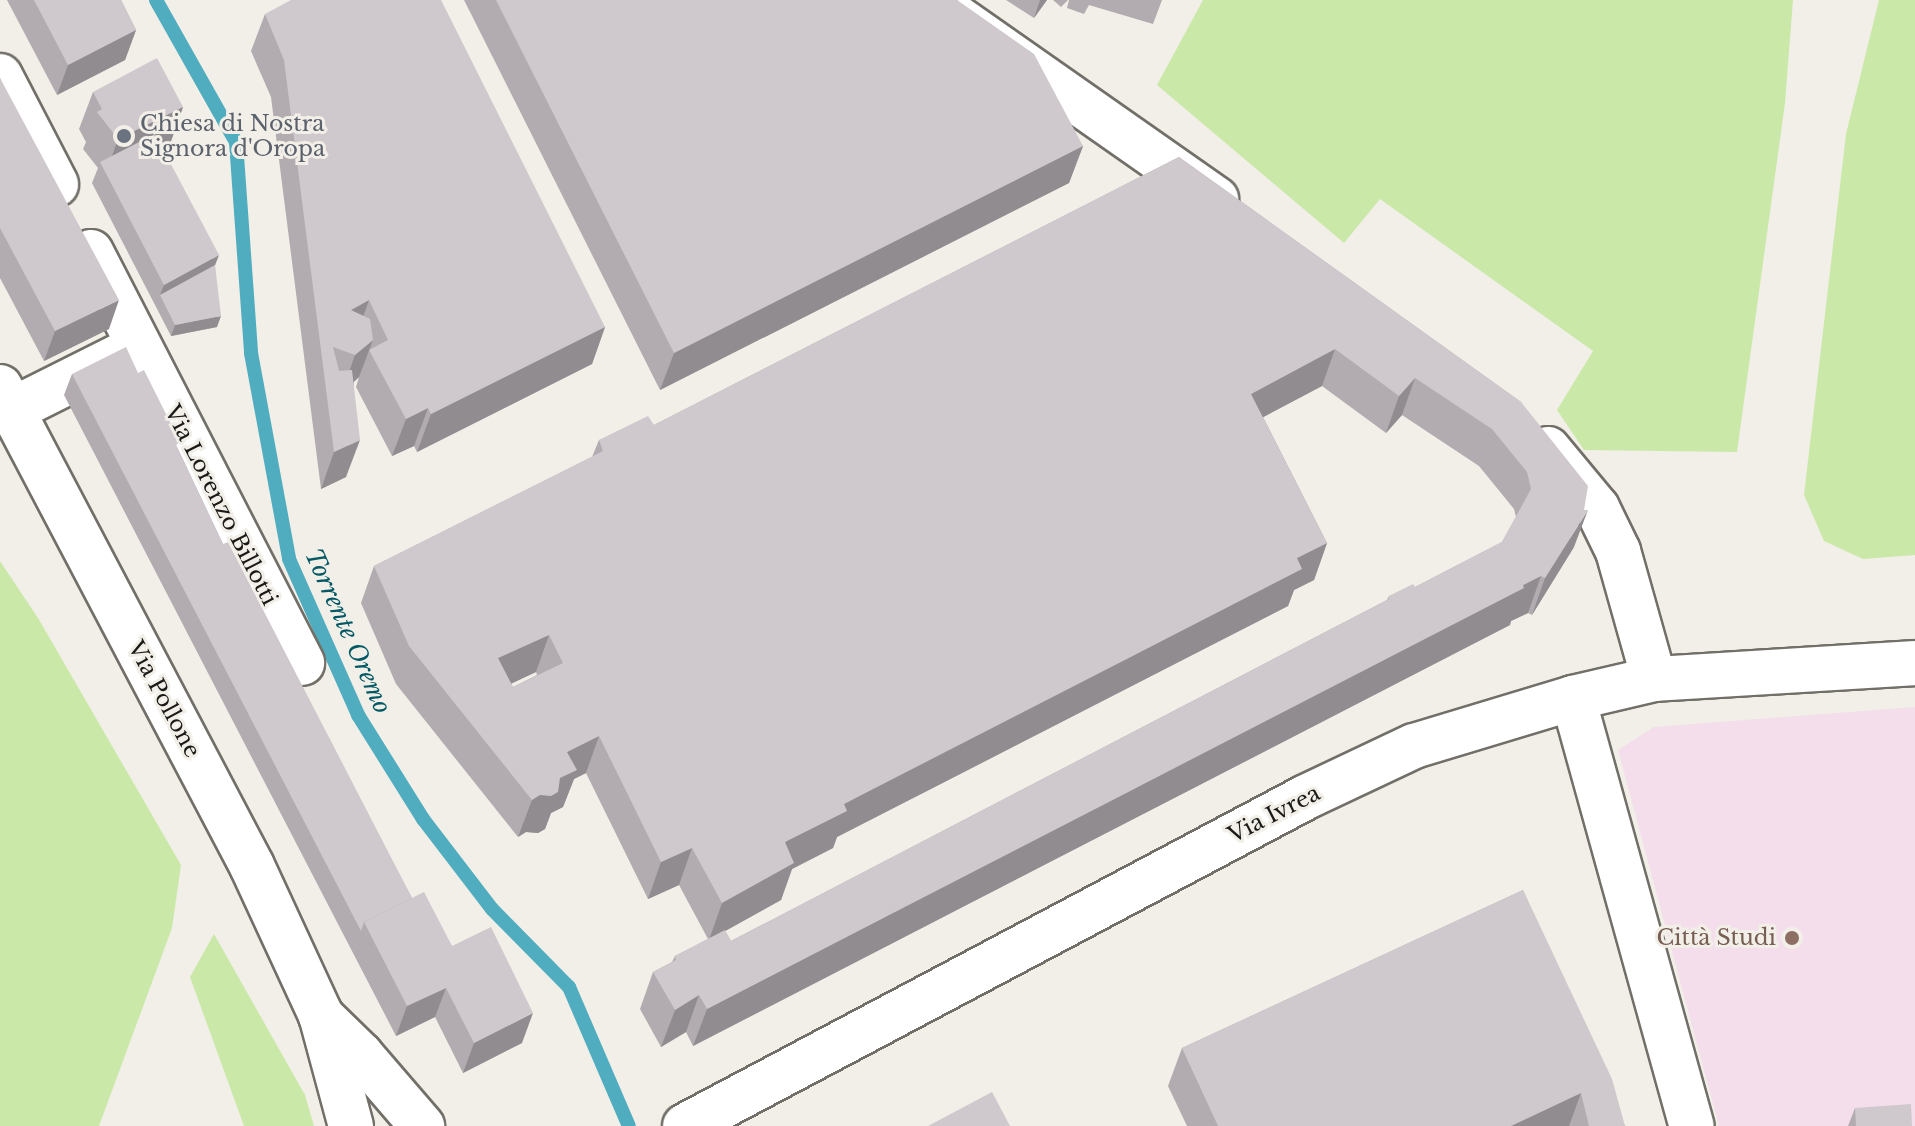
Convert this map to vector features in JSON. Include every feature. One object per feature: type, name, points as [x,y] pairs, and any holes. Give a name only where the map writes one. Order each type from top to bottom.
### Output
[{"type":"street","points":[[932,0],[1252,224]]},
{"type":"street","name":"Via Lorenzo Billotti","points":[[0,76],[302,663]]},
{"type":"street","points":[[6,399],[140,347]]},
{"type":"street","name":"Via Pollone","points":[[6,399],[252,866],[321,1015],[351,1126]]},
{"type":"street","points":[[1521,422],[1548,448],[1597,508],[1618,551],[1654,679]]},
{"type":"street","name":"Via Ivrea","points":[[694,1122],[1306,797],[1414,746],[1573,698],[1654,679],[1915,663]]},
{"type":"street","points":[[1573,698],[1692,1126]]},
{"type":"street","name":"Via Pollone","points":[[321,1015],[361,1055],[422,1126]]},
{"type":"shaded area","name":"Città Studi","points":[[1915,707],[1915,1126],[1719,1126],[1618,750],[1654,727]]},
{"type":"green space","points":[[1203,0],[1793,0],[1785,103],[1737,452],[1584,450],[1557,410],[1593,351],[1380,199],[1344,243],[1157,85]]},
{"type":"green space","points":[[1879,0],[1915,0],[1915,555],[1863,559],[1824,541],[1804,495],[1846,134]]},
{"type":"green space","points":[[0,561],[38,618],[181,865],[172,928],[99,1126],[0,1126]]},
{"type":"green space","points":[[214,934],[305,1095],[314,1126],[244,1126],[190,977]]},
{"type":"building","points":[[34,0],[121,0],[136,30],[68,65]]},
{"type":"building","points":[[291,0],[441,0],[605,327],[431,414],[428,408],[406,419],[369,350],[388,340],[369,300],[351,310],[370,319],[373,340],[355,355],[333,347],[339,371],[352,370],[360,440],[334,452],[284,60],[265,14]]},
{"type":"building","points":[[496,0],[957,0],[1034,54],[1083,146],[674,353]]},
{"type":"building","points":[[157,58],[183,107],[118,139],[97,112],[102,109],[93,92]]},
{"type":"building","points":[[0,78],[119,300],[55,331],[0,228]]},
{"type":"building","points":[[155,134],[219,255],[164,285],[100,162]]},
{"type":"building","points":[[1179,157],[1521,402],[1588,486],[1584,510],[1588,510],[1545,578],[1541,576],[1523,585],[1524,588],[707,1009],[699,995],[675,1010],[653,972],[676,960],[675,956],[725,930],[731,941],[1389,599],[1389,596],[1413,584],[1415,587],[1502,542],[1531,489],[1527,472],[1492,429],[1415,378],[1399,396],[1335,349],[1251,394],[1327,543],[1297,558],[1302,569],[844,804],[847,811],[785,842],[794,863],[722,903],[692,848],[661,862],[599,736],[567,752],[577,770],[560,778],[558,792],[551,796],[540,795],[532,800],[409,646],[374,566],[603,451],[599,440],[648,416],[654,425]],"holes":[[[549,635],[563,663],[513,687],[498,658]]]},
{"type":"building","points":[[215,265],[221,316],[175,325],[160,295]]},
{"type":"building","points":[[126,347],[138,373],[144,370],[180,442],[176,445],[223,544],[228,542],[412,898],[364,922],[361,931],[72,374]]},
{"type":"building","points":[[1523,890],[1612,1079],[1625,1126],[1589,1126],[1581,1093],[1511,1126],[1218,1126],[1182,1048]]},
{"type":"building","points":[[424,892],[452,946],[491,927],[533,1013],[474,1043],[446,988],[407,1006],[364,922]]},
{"type":"building","points":[[992,1092],[1010,1126],[928,1126]]},
{"type":"building","points":[[1911,1104],[1912,1126],[1856,1126],[1855,1108]]},
{"type":"waterway","name":"Torrente Oremo","points":[[156,0],[236,142],[251,353],[289,559],[358,715],[423,819],[492,909],[569,987],[629,1126]]},
{"type":"place","name":"Chiesa di Nostra Signora d'Oropa","points":[[124,136]]},
{"type":"place","name":"Città Studi","points":[[1792,938]]}]
